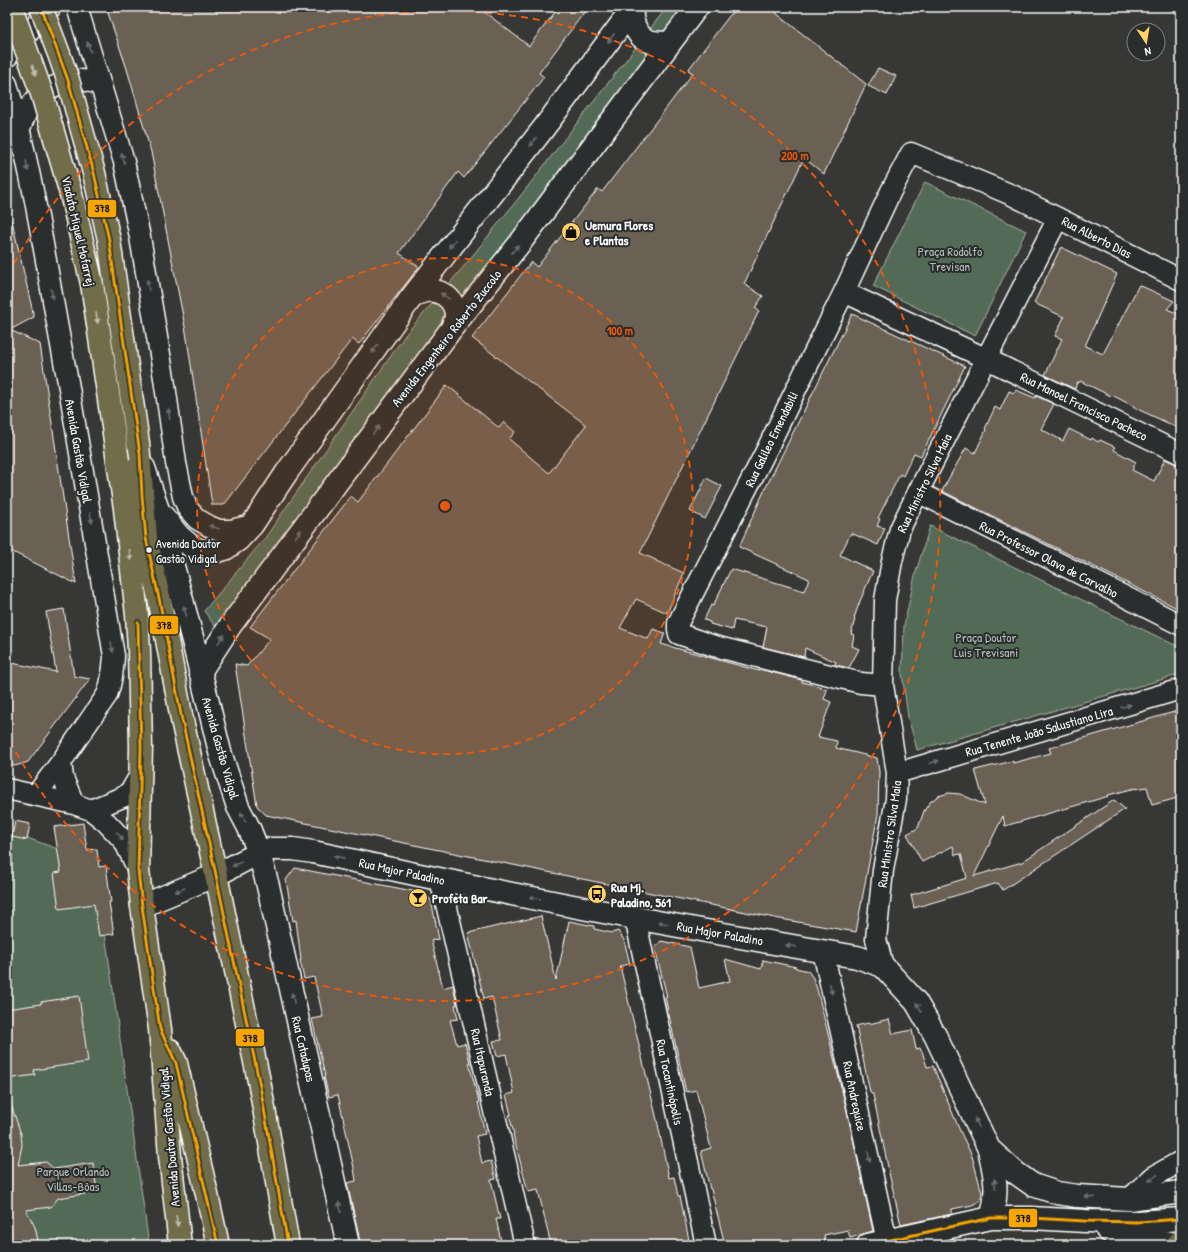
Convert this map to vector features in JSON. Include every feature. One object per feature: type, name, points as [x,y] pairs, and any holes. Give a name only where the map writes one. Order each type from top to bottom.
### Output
[{"type":"highway","name":"Viaduto Miguel Mofarrej","points":[[11,7],[42,94],[71,194],[92,284],[125,509],[137,615],[141,748],[140,775]]},
{"type":"highway","name":"Viaduto Miguel Mofarrej","points":[[41,7],[68,80],[94,173],[107,233],[139,449]]},
{"type":"highway","points":[[139,449],[146,538],[160,602],[182,720],[260,1086],[288,1245]]},
{"type":"highway","points":[[140,775],[138,870],[160,1029],[176,1063],[218,1245]]},
{"type":"highway","name":"Avenida Doutor Gastão Vidigal","points":[[160,1029],[170,1156],[180,1245]]},
{"type":"street","points":[[7,58],[51,7]]},
{"type":"street","points":[[77,7],[124,162],[140,237],[164,378],[176,463],[183,497],[188,509],[197,519],[209,526],[219,530],[231,530],[252,525]]},
{"type":"street","name":"Avenida Engenheiro Roberto Zuccolo","points":[[200,672],[230,626],[452,328],[520,243],[697,7]]},
{"type":"street","points":[[633,9],[632,23],[638,33],[647,41],[658,44],[670,42]]},
{"type":"street","points":[[158,510],[179,536],[192,547],[202,552],[214,552],[225,549],[238,540],[252,525],[287,472],[411,298],[543,129],[633,9]]},
{"type":"street","points":[[20,128],[30,107],[40,95],[54,86],[68,81],[81,80],[101,84]]},
{"type":"street","name":"Avenida Gastão Vidigal","points":[[7,84],[20,128],[45,252],[114,656],[114,671],[107,694],[61,762],[36,795]]},
{"type":"street","name":"Rua Galileo Emendabili","points":[[883,685],[861,683],[714,646],[679,634],[678,623],[736,511],[844,292],[890,193],[911,153],[1012,195]]},
{"type":"street","name":"Rua Alberto Dias","points":[[1012,195],[1181,280]]},
{"type":"street","name":"Rua Ministro Silva Maia","points":[[883,966],[876,939],[883,870],[896,799],[897,773],[883,685],[885,600],[892,561],[900,529],[1058,218]]},
{"type":"street","points":[[411,298],[423,292],[435,290],[446,295],[454,304],[456,317],[452,328]]},
{"type":"street","name":"Rua Manoel Francisco Pacheco","points":[[844,292],[987,359],[1181,454]]},
{"type":"street","name":"Avenida Gastão Vidigal","points":[[139,449],[158,510],[193,641],[220,752],[238,807],[249,828],[259,853]]},
{"type":"street","name":"Rua Professor Olavo de Carvalho","points":[[918,492],[1181,625]]},
{"type":"street","name":"Rua Tenente João Salustiano Lira","points":[[897,773],[1181,690]]},
{"type":"street","points":[[61,762],[63,778],[83,807]]},
{"type":"street","points":[[83,807],[125,796],[132,789],[140,775]]},
{"type":"street","points":[[7,789],[83,807],[106,822],[124,841],[138,870]]},
{"type":"street","name":"Rua Major Paladino","points":[[142,906],[216,875],[259,853],[270,849],[293,849],[440,880],[635,918],[857,957],[883,966],[916,1002],[935,1034],[989,1149],[1016,1173],[1033,1185],[1057,1193],[1077,1196],[1128,1199],[1181,1192]]},
{"type":"street","name":"Rua Catadupas","points":[[259,853],[270,894],[348,1245]]},
{"type":"street","name":"Rua Itapuranda","points":[[440,880],[525,1245]]},
{"type":"street","name":"Rua Tocantinópolis","points":[[635,918],[706,1245]]},
{"type":"street","points":[[857,957],[876,939]]},
{"type":"street","name":"Rua Andrequice","points":[[823,951],[877,1243]]},
{"type":"street","points":[[989,1149],[994,1169],[996,1192],[995,1206],[991,1218]]},
{"type":"street","points":[[1128,1199],[1153,1177],[1181,1161]]},
{"type":"street","points":[[877,1243],[991,1218],[1138,1222],[1181,1218]]},
{"type":"street","points":[[1085,1221],[1116,1234],[1179,1243]]},
{"type":"green space","points":[[667,7],[689,7],[217,629],[204,611],[265,538],[406,334],[465,265],[522,194]]},
{"type":"green space","name":"Praça Rodolfo Trevisan","points":[[925,182],[1026,231],[975,336],[873,286]]},
{"type":"green space","name":"Praça Doutor Luis Trevisani","points":[[930,526],[1181,648],[1181,674],[917,750],[908,717],[902,673],[904,626],[915,575]]},
{"type":"green space","name":"Parque Orlando Villas-Bôas","points":[[7,832],[83,858],[102,912],[149,1245],[7,1245]]},
{"type":"building","points":[[106,7],[478,7],[529,46],[559,7],[588,7],[539,73],[544,77],[464,178],[458,172],[399,253],[419,267],[359,344],[352,339],[224,505],[212,505],[186,332],[151,152],[127,69]]},
{"type":"building","points":[[736,7],[780,7],[776,13],[866,84],[824,174],[804,158],[744,284],[763,296],[755,308],[759,311],[640,553],[684,573],[667,613],[636,599],[620,628],[648,639],[653,629],[665,633],[661,644],[759,671],[759,669],[802,680],[802,682],[822,687],[821,688],[827,690],[824,699],[831,702],[818,737],[837,741],[836,748],[877,758],[879,772],[878,814],[856,932],[780,919],[266,815],[257,806],[235,664],[247,666],[270,639],[250,627],[351,496],[358,502],[447,385],[499,428],[504,422],[515,432],[509,439],[549,473],[586,425],[472,338],[531,262],[537,267],[598,189],[602,192],[693,73],[688,70]]},
{"type":"building","points":[[878,68],[896,76],[887,95],[868,86]]},
{"type":"building","points":[[12,221],[34,317],[10,330],[40,344],[76,584],[7,549],[7,222]]},
{"type":"building","points":[[1061,247],[1117,274],[1085,346],[1103,354],[1139,285],[1174,301],[1167,309],[1181,315],[1181,429],[1080,381],[1079,383],[1077,382],[1075,389],[1045,375],[1062,339],[1055,336],[1064,317],[1034,303]]},
{"type":"building","points":[[852,314],[965,366],[921,456],[914,453],[903,476],[900,474],[878,518],[880,519],[877,526],[885,528],[878,545],[851,533],[840,555],[873,571],[854,618],[851,634],[854,635],[852,646],[859,649],[849,668],[835,665],[836,662],[805,648],[804,657],[763,647],[767,627],[734,620],[732,630],[710,624],[710,622],[704,620],[711,605],[713,606],[731,569],[804,591],[809,579],[739,547],[765,489]]},
{"type":"building","points":[[1016,390],[1035,398],[1036,396],[1054,404],[1041,429],[1063,441],[1069,429],[1091,440],[1092,438],[1098,442],[1100,440],[1115,447],[1114,450],[1136,462],[1132,470],[1154,481],[1165,459],[1181,465],[1181,610],[942,491],[966,448],[975,453],[995,407],[1000,410],[1009,391],[1014,393]]},
{"type":"building","points":[[706,478],[722,486],[705,519],[690,511]]},
{"type":"building","points":[[64,609],[74,676],[90,679],[28,762],[15,766],[7,764],[7,662],[56,672],[46,612]]},
{"type":"building","points":[[1181,710],[1181,797],[1152,805],[1147,787],[1136,788],[1005,826],[1003,816],[974,876],[1022,862],[1114,800],[1125,809],[1003,890],[998,883],[914,908],[911,895],[967,878],[961,854],[955,855],[953,846],[922,862],[907,834],[918,828],[924,811],[930,802],[938,796],[949,793],[960,794],[985,805],[975,770],[1013,761],[1013,763],[1051,753],[1049,748]]},
{"type":"building","points":[[15,821],[30,824],[27,840],[12,837]]},
{"type":"building","points":[[83,823],[87,850],[97,849],[99,867],[106,866],[111,902],[109,902],[114,934],[99,936],[94,904],[59,909],[54,873],[61,872],[54,827]]},
{"type":"building","points":[[295,868],[423,893],[431,900],[439,939],[431,940],[443,988],[453,985],[458,1019],[450,1020],[457,1045],[465,1043],[470,1063],[485,1134],[476,1136],[482,1163],[491,1161],[496,1179],[491,1180],[500,1219],[496,1219],[502,1245],[360,1245],[347,1183],[356,1181],[354,1168],[338,1095],[329,1097],[312,1019],[323,1017],[314,977],[304,979],[300,960],[296,920],[293,921],[286,880]]},
{"type":"building","points":[[541,916],[556,980],[569,921],[594,926],[594,929],[612,933],[618,931],[624,940],[630,964],[620,966],[657,1120],[669,1178],[674,1177],[678,1196],[680,1196],[690,1245],[551,1245],[538,1190],[528,1192],[509,1115],[511,1115],[506,1095],[514,1093],[506,1054],[497,1056],[493,1041],[502,1040],[492,997],[484,999],[468,933]]},
{"type":"building","points":[[661,941],[690,947],[699,988],[730,981],[725,959],[761,969],[763,960],[808,971],[813,978],[817,989],[847,1111],[873,1231],[850,1238],[848,1230],[824,1235],[826,1245],[801,1245],[800,1241],[781,1245],[725,1245],[701,1151],[711,1148],[696,1090],[686,1092],[665,997],[667,997],[655,948]]},
{"type":"building","points":[[79,996],[88,1062],[34,1070],[35,1075],[7,1079],[7,1009]]},
{"type":"building","points":[[889,1019],[893,1034],[912,1030],[916,1049],[920,1048],[922,1051],[927,1067],[933,1066],[972,1156],[982,1193],[980,1201],[972,1205],[952,1209],[952,1214],[901,1225],[873,1094],[870,1092],[856,1026]]},
{"type":"building","points":[[7,1099],[9,1099],[21,1134],[22,1145],[18,1165],[46,1162],[54,1169],[93,1163],[97,1192],[58,1198],[51,1207],[26,1210],[35,1227],[39,1245],[7,1245]]},
{"type":"transit line","name":"378","points":[[41,7],[68,80],[94,173],[109,240],[140,454],[146,538],[182,720],[260,1086],[288,1245]]},
{"type":"transit line","name":"378","points":[[138,622],[141,748],[138,870],[142,906],[160,1029],[176,1063],[218,1245]]},
{"type":"transit line","name":"378","points":[[868,1245],[991,1218],[1138,1222],[1181,1219]]},
{"type":"place","name":"Uemura Flores e Plantas","points":[[571,232]]},
{"type":"place","name":"Avenida Doutor Gastão Vidigal","points":[[149,550]]},
{"type":"place","name":"Rua Mj. Paladino, 561","points":[[597,894]]},
{"type":"place","name":"Profeta Bar","points":[[418,898]]}]
